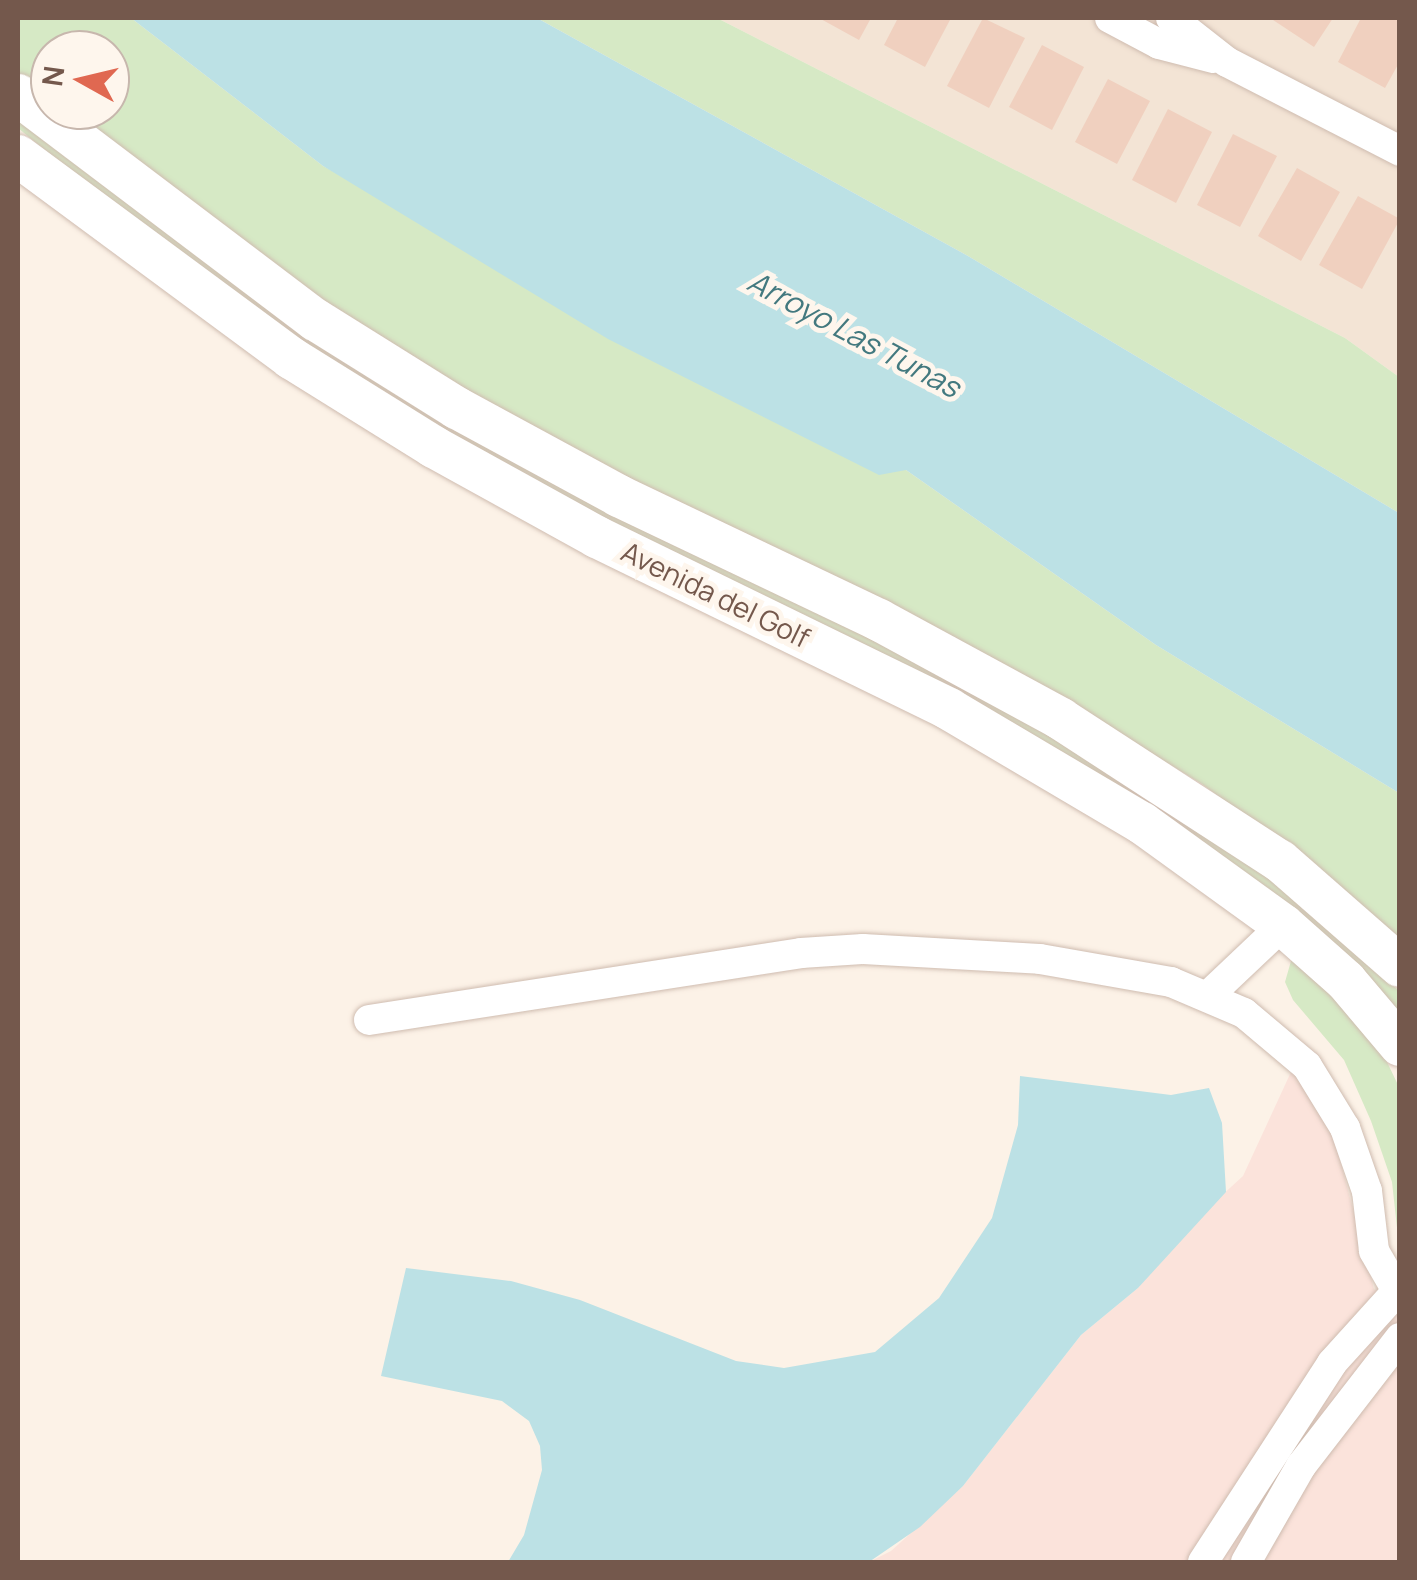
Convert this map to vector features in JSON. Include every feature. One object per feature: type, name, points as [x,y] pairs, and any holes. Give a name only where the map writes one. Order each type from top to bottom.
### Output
[{"type":"street","points":[[1110,18],[1159,44],[1227,62]]},
{"type":"street","points":[[1170,18],[1227,62],[1400,151]]},
{"type":"street","name":"Avenida del Golf","points":[[18,95],[316,320],[457,408],[618,496],[879,620],[1061,720],[1280,861],[1400,966]]},
{"type":"street","name":"Avenida del Golf","points":[[18,156],[275,347],[434,448],[1023,751],[1142,823],[1283,925],[1346,981],[1400,1044]]},
{"type":"street","points":[[1210,994],[1283,925]]},
{"type":"street","points":[[369,1020],[801,952],[863,949],[1040,959],[1126,971],[1210,994],[1282,1040],[1336,1112],[1366,1191],[1374,1252],[1398,1292],[1332,1363],[1203,1562]]},
{"type":"street","points":[[1246,1562],[1301,1466],[1400,1338]]},
{"type":"shaded area","points":[[717,18],[1399,18],[1399,377],[1345,338]]},
{"type":"shaded area","points":[[1297,1059],[1334,1137],[1374,1289],[1399,1312],[1399,1562],[869,1562],[891,1551],[963,1486],[1081,1335],[1138,1288],[1184,1230],[1243,1176]]},
{"type":"green space","points":[[18,18],[131,18],[323,166],[893,470],[906,470],[1156,645],[1399,793],[1399,947],[1303,859],[1202,784],[1095,719],[574,454],[254,262],[86,130],[130,130],[130,30],[30,30],[30,84],[18,73]]},
{"type":"green space","points":[[537,18],[717,18],[1345,338],[1399,377],[1399,513],[968,256]]},
{"type":"green space","points":[[18,112],[30,122],[30,130],[40,130],[136,209],[941,666],[1289,885],[1399,991],[1399,1021],[1348,956],[322,358],[129,219],[18,128]]},
{"type":"green space","points":[[1291,961],[1301,961],[1365,1016],[1399,1087],[1399,1246],[1392,1182],[1371,1121],[1344,1060],[1293,1000],[1285,982]]},
{"type":"water","name":"Arroyo Las Tunas","points":[[131,18],[537,18],[968,256],[1399,513],[1399,793],[1156,645],[906,470],[879,475],[608,339],[323,166]]},
{"type":"water","points":[[1020,1076],[1171,1095],[1209,1088],[1222,1123],[1226,1192],[1138,1288],[1081,1335],[963,1486],[920,1527],[869,1562],[508,1562],[524,1535],[542,1470],[540,1446],[529,1421],[502,1401],[381,1376],[406,1268],[511,1281],[580,1300],[736,1361],[784,1368],[875,1352],[939,1298],[992,1218],[1018,1125]]},
{"type":"building","points":[[819,18],[871,18],[859,40]]},
{"type":"building","points":[[898,18],[951,18],[925,67],[884,45]]},
{"type":"building","points":[[983,18],[1025,38],[989,108],[947,86]]},
{"type":"building","points":[[1270,18],[1333,18],[1314,47]]},
{"type":"building","points":[[1361,18],[1400,18],[1400,61],[1385,88],[1338,62]]},
{"type":"building","points":[[1042,45],[1084,67],[1052,130],[1009,107]]},
{"type":"building","points":[[1108,79],[1150,101],[1117,164],[1075,142]]},
{"type":"building","points":[[1168,109],[1212,132],[1176,203],[1132,180]]},
{"type":"building","points":[[1233,134],[1277,156],[1240,227],[1197,205]]},
{"type":"building","points":[[1297,168],[1340,192],[1301,261],[1258,236]]},
{"type":"building","points":[[1358,196],[1400,219],[1362,289],[1319,265]]}]
